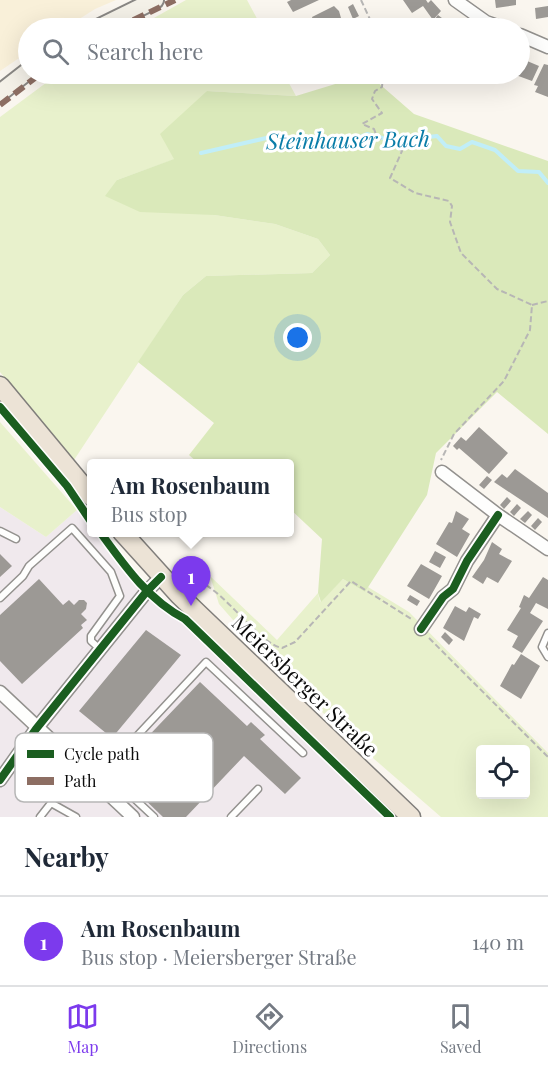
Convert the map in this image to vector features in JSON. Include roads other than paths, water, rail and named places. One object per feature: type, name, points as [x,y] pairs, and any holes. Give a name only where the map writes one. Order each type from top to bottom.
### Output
[{"type":"main road","points":[[118,18],[154,0]]},
{"type":"main road","points":[[0,93],[18,79]]},
{"type":"main road","points":[[0,386],[87,491]]},
{"type":"main road","name":"Meiersberger Straße","points":[[126,537],[179,595],[411,817]]},
{"type":"street","points":[[455,0],[482,18]]},
{"type":"street","points":[[530,40],[548,47]]},
{"type":"street","points":[[441,472],[548,549]]},
{"type":"street","points":[[421,629],[442,597],[453,589],[467,561],[498,515]]},
{"type":"street","points":[[33,733],[147,591],[161,577]]},
{"type":"street","points":[[0,692],[41,733]]},
{"type":"street","points":[[0,780],[15,759]]},
{"type":"street","points":[[117,802],[133,817]]},
{"type":"lane","points":[[0,598],[23,576],[29,566],[72,528],[111,572],[120,596],[91,636],[91,641],[100,649]]},
{"type":"lane","points":[[0,531],[16,539]]},
{"type":"lane","points":[[548,633],[542,647],[548,657]]},
{"type":"lane","points":[[140,733],[206,662],[303,753]]},
{"type":"lane","points":[[231,817],[258,789]]},
{"type":"lane","points":[[138,802],[154,817]]},
{"type":"lane","points":[[40,817],[51,803],[75,817]]},
{"type":"waterway","name":"Steinhauser Bach","points":[[201,153],[275,136],[300,142],[326,138],[350,141],[367,134],[394,141],[437,136],[446,146],[460,149],[472,142],[495,150],[518,171],[539,172],[548,183]]},
{"type":"place","name":"Am Rosenbaum","points":[[191,606]]}]
